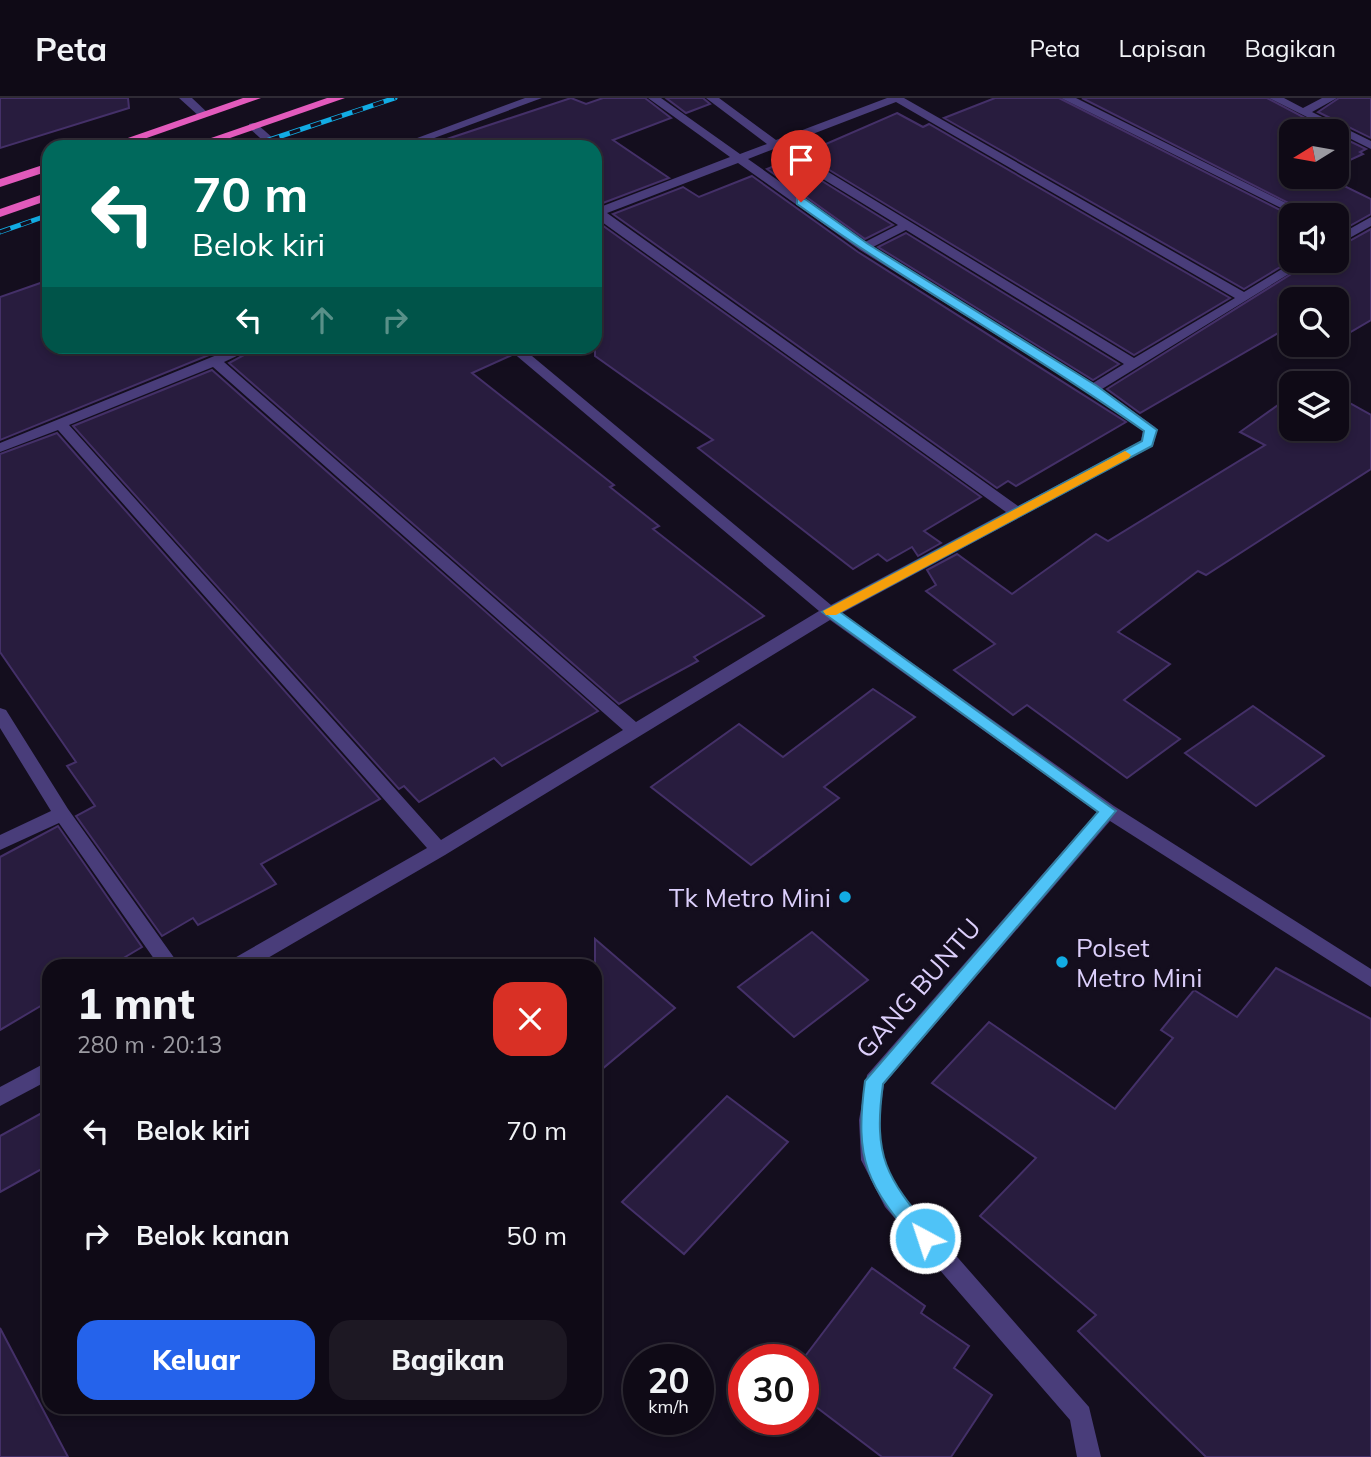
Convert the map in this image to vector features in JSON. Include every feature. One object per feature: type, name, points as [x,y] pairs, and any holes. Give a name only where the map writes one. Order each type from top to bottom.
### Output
[{"type":"highway","points":[[129,140],[255,98]]},
{"type":"highway","points":[[212,140],[339,98]]},
{"type":"highway","points":[[0,183],[42,169]]},
{"type":"highway","points":[[0,213],[42,198]]},
{"type":"street","points":[[185,98],[204,115]]},
{"type":"street","points":[[419,140],[536,98]]},
{"type":"street","points":[[250,959],[439,850],[830,612],[1148,443],[1150,430],[1093,389],[864,247],[654,98]]},
{"type":"street","points":[[712,98],[773,143],[1132,363]]},
{"type":"street","points":[[602,210],[896,98],[1243,297]]},
{"type":"street","points":[[1067,98],[1280,203]]},
{"type":"street","points":[[1275,98],[1371,146]]},
{"type":"street","points":[[1304,112],[1331,98]]},
{"type":"street","points":[[253,126],[270,140]]},
{"type":"street","points":[[602,216],[1016,512]]},
{"type":"street","points":[[1349,232],[1371,221]]},
{"type":"street","points":[[864,247],[905,226]]},
{"type":"street","points":[[1093,389],[1284,273]]},
{"type":"street","points":[[0,448],[234,354]]},
{"type":"street","points":[[521,354],[830,612],[1108,811],[1371,979]]},
{"type":"street","points":[[216,362],[636,731]]},
{"type":"street","points":[[60,423],[439,850]]},
{"type":"street","points":[[0,714],[62,814],[165,959]]},
{"type":"street","name":"GANG BUNTU","points":[[1089,1457],[1081,1415],[893,1200],[872,1160],[869,1120],[874,1081],[1108,811]]},
{"type":"street","points":[[0,843],[62,814]]},
{"type":"street","points":[[0,1097],[42,1074]]},
{"type":"building","points":[[0,98],[128,98],[129,108],[0,148]]},
{"type":"building","points":[[571,98],[586,104],[603,98],[645,98],[671,118],[613,140],[669,178],[602,203],[602,140],[447,139]]},
{"type":"building","points":[[666,98],[703,98],[710,104],[686,113]]},
{"type":"building","points":[[995,98],[1059,98],[1279,209],[1279,268],[1244,289],[944,118]]},
{"type":"building","points":[[1082,98],[1267,98],[1307,119],[1279,119],[1279,189],[1349,188],[1371,199],[1371,214],[1349,226],[1349,203],[1288,203]]},
{"type":"building","points":[[1339,98],[1371,98],[1371,138],[1349,127],[1349,119],[1332,119],[1318,112]]},
{"type":"building","points":[[897,113],[923,127],[929,124],[1230,298],[1134,355],[803,154]]},
{"type":"building","points":[[1349,141],[1366,149],[1360,152],[1363,154],[1349,160]]},
{"type":"building","points":[[788,160],[893,225],[865,239],[767,169]]},
{"type":"building","points":[[752,176],[858,252],[1126,422],[1016,486],[1008,481],[997,488],[613,214],[683,187],[699,197]]},
{"type":"building","points":[[602,225],[981,497],[924,531],[941,543],[918,556],[912,547],[887,561],[878,554],[853,569],[698,448],[713,440],[595,356],[602,354]]},
{"type":"building","points":[[1371,229],[1371,320],[1349,333],[1349,287],[1279,287],[1279,333],[1140,413],[1107,389],[1293,273],[1349,273],[1349,241]]},
{"type":"building","points":[[906,233],[1119,364],[1093,380],[878,247]]},
{"type":"building","points":[[42,282],[42,354],[211,354],[0,440],[0,297]]},
{"type":"building","points":[[246,354],[511,354],[472,373],[614,485],[610,487],[659,526],[653,529],[764,616],[694,657],[698,661],[619,704],[229,363]]},
{"type":"building","points":[[212,370],[598,711],[502,766],[494,758],[419,802],[404,786],[399,789],[73,426]]},
{"type":"building","points":[[1349,403],[1371,415],[1371,469],[1206,575],[1198,571],[1118,632],[1170,664],[1124,700],[1180,739],[1127,778],[1027,705],[1013,715],[954,670],[995,644],[926,591],[936,585],[927,570],[957,554],[1012,594],[1096,534],[1108,541],[1265,445],[1240,432],[1279,404],[1279,441],[1349,441]]},
{"type":"building","points":[[57,433],[380,799],[261,864],[276,884],[198,925],[193,918],[162,936],[76,816],[95,806],[67,766],[76,762],[0,652],[0,454]]},
{"type":"building","points":[[873,689],[915,717],[824,787],[839,798],[751,865],[651,787],[739,724],[783,757]]},
{"type":"building","points":[[1253,706],[1324,756],[1256,806],[1185,753]]},
{"type":"building","points":[[58,826],[142,947],[122,959],[42,959],[42,1005],[0,1030],[0,857]]},
{"type":"building","points":[[812,932],[868,980],[794,1037],[738,987]]},
{"type":"building","points":[[595,939],[675,1008],[602,1069],[602,959],[595,959]]},
{"type":"building","points":[[1276,968],[1371,1019],[1371,1457],[1206,1457],[1078,1331],[1096,1315],[980,1216],[1036,1158],[932,1083],[989,1022],[1115,1109],[1173,1038],[1161,1030],[1194,990],[1237,1017]]},
{"type":"building","points":[[727,1096],[788,1142],[684,1254],[622,1202]]},
{"type":"building","points":[[42,1113],[42,1169],[0,1192],[0,1136]]},
{"type":"building","points":[[872,1268],[925,1306],[921,1313],[969,1346],[954,1368],[992,1395],[951,1457],[882,1457],[819,1409],[819,1344],[814,1344]]},
{"type":"building","points":[[0,1328],[42,1408],[42,1414],[45,1414],[68,1457],[0,1457]]},
{"type":"railway","points":[[269,140],[395,98]]},
{"type":"railway","points":[[0,232],[42,217]]},
{"type":"slow traffic","points":[[831,611],[1125,455]]},
{"type":"place","name":"Tk Metro Mini","points":[[845,897]]},
{"type":"place","name":"Polset Metro Mini","points":[[1062,962]]},
{"type":"route","points":[[801,202],[864,247],[1093,389],[1150,430],[1148,443],[830,612],[1108,811],[874,1081],[869,1120],[872,1160],[893,1200],[925,1238]]}]
